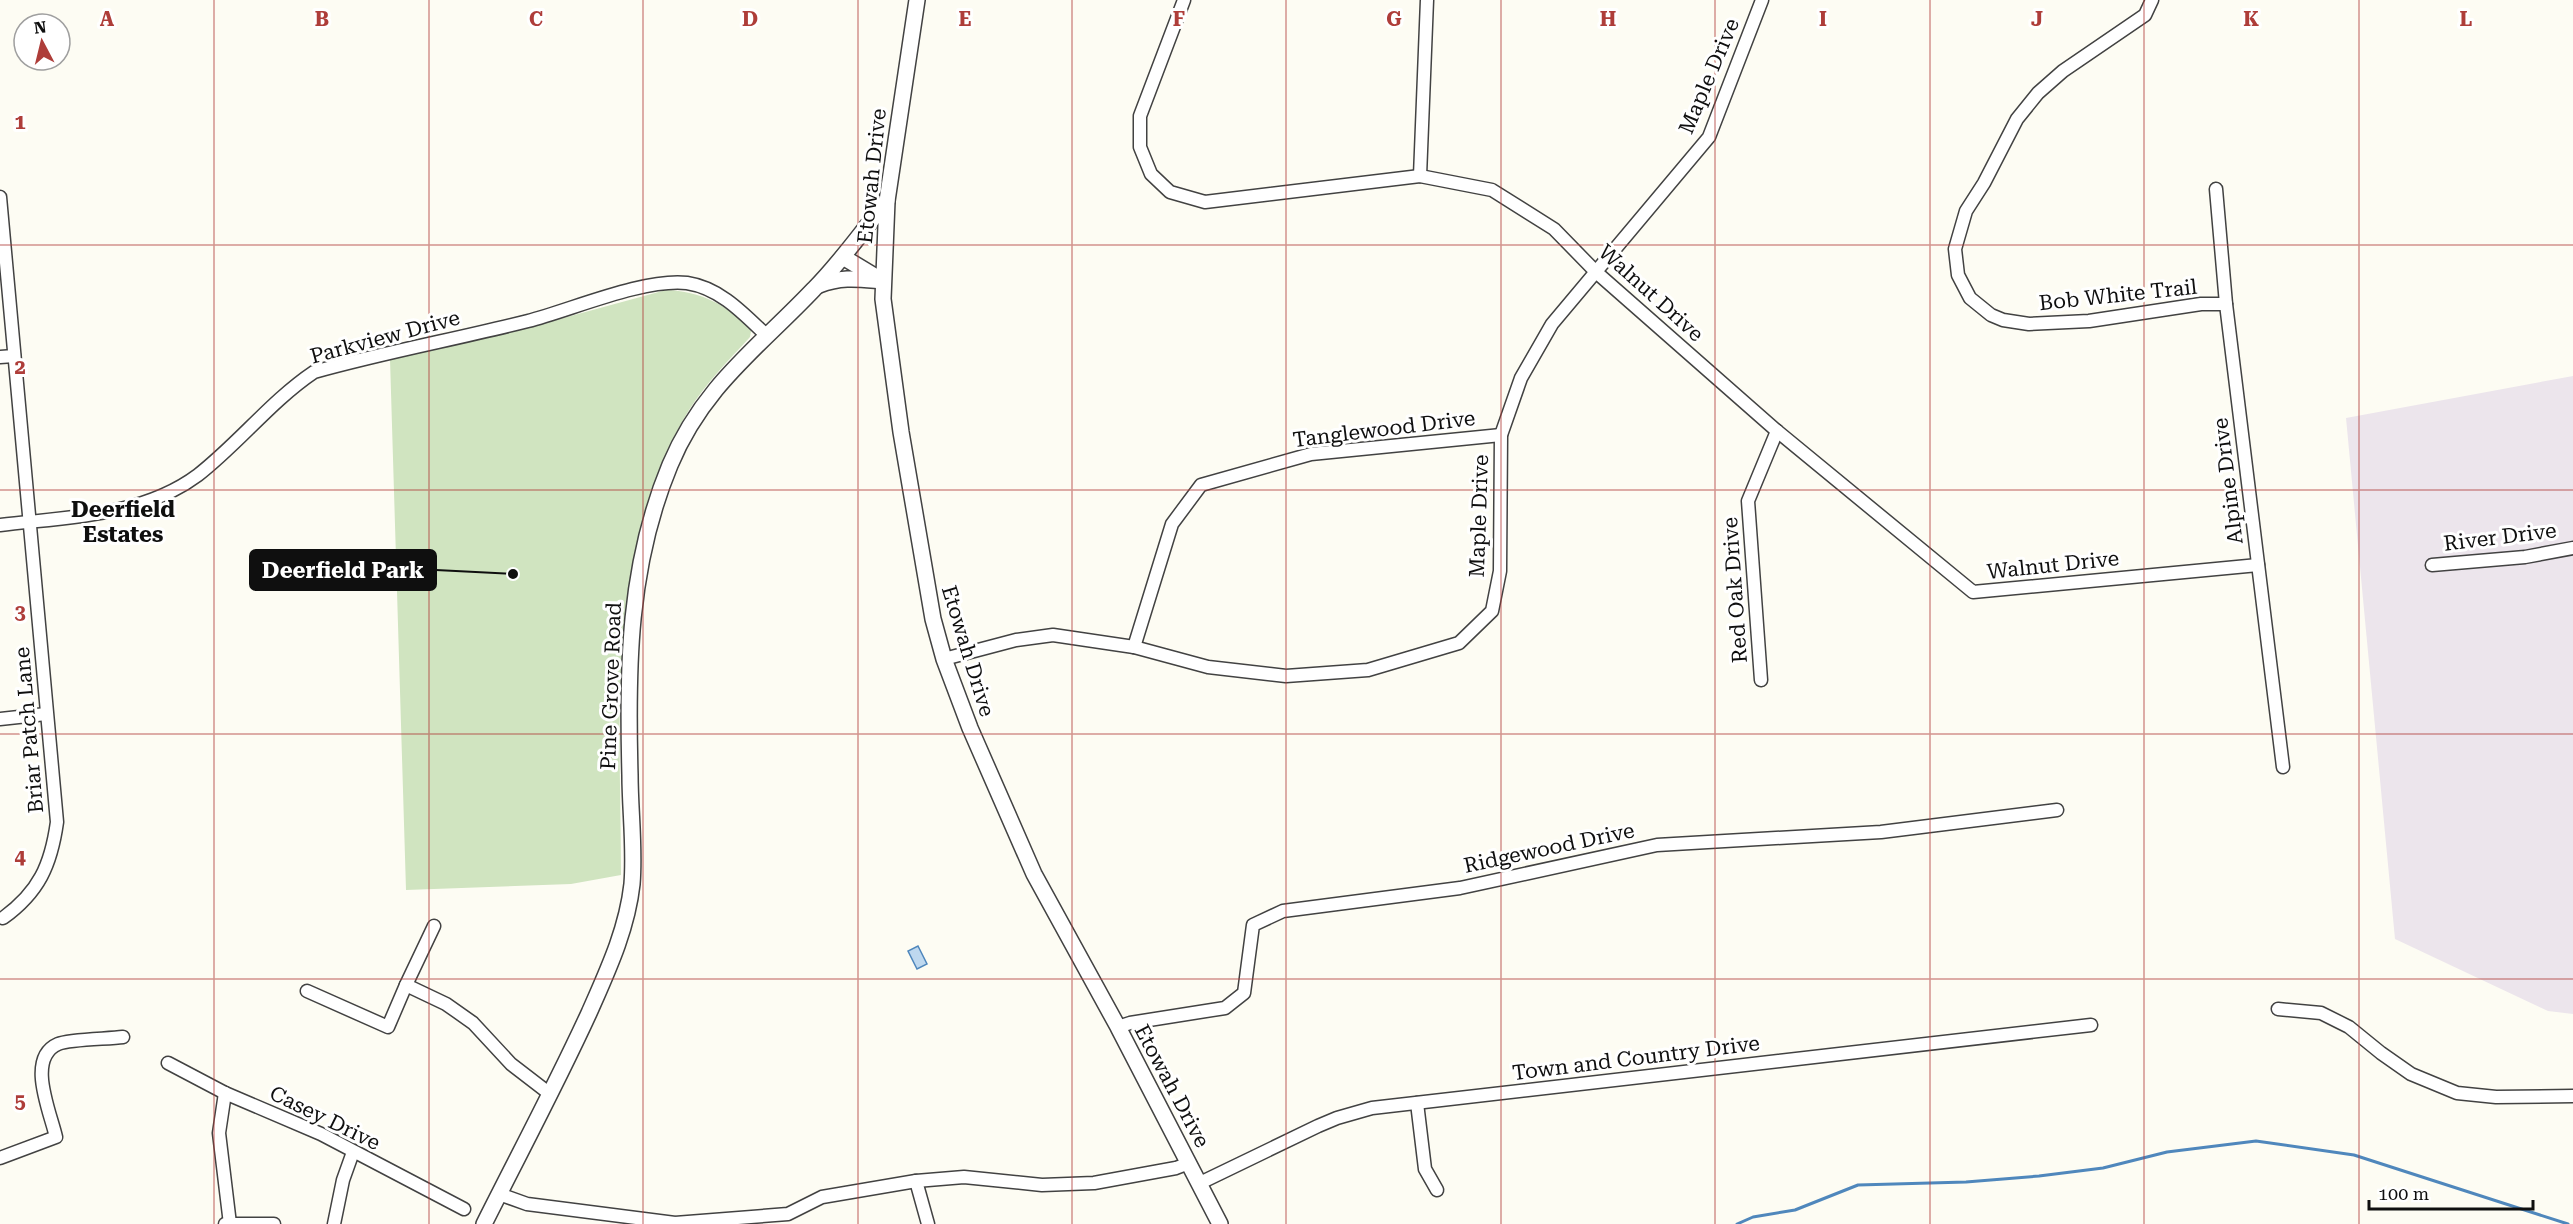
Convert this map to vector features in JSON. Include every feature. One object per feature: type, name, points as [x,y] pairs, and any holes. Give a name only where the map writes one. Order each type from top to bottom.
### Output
[{"type":"street","name":"Etowah Drive","points":[[917,0],[887,201],[883,281],[886,336],[924,579],[944,659],[978,749],[1034,874],[1190,1163],[1220,1224]]},
{"type":"street","name":"Walnut Drive","points":[[1184,0],[1140,116],[1140,147],[1151,174],[1170,192],[1205,202],[1420,176],[1492,190],[1554,229],[1596,272],[1777,431],[1973,592],[2258,565]]},
{"type":"street","points":[[1420,176],[1427,0]]},
{"type":"street","name":"Maple Drive","points":[[944,659],[1041,635],[1076,637],[1134,647],[1208,667],[1286,676],[1368,670],[1459,643],[1492,610],[1500,571],[1501,435],[1521,378],[1552,324],[1709,137],[1762,0]]},
{"type":"street","name":"Bob White Trail","points":[[2152,0],[2145,15],[2063,72],[2038,93],[2017,119],[1984,183],[1966,211],[1955,249],[1958,275],[1971,298],[1991,315],[2003,320],[2029,324],[2089,321],[2201,304],[2226,304]]},
{"type":"street","name":"Alpine Drive","points":[[2216,189],[2226,304],[2283,767]]},
{"type":"street","name":"Briar Patch Lane","points":[[0,197],[57,822],[53,850],[43,875],[22,904],[3,918]]},
{"type":"street","name":"Pine Grove Road","points":[[484,1224],[550,1094],[612,960],[626,921],[632,882],[629,737],[631,625],[635,594],[650,525],[670,466],[686,433],[722,380],[817,287],[887,201]]},
{"type":"street","points":[[843,257],[883,281]]},
{"type":"street","points":[[817,287],[844,278],[883,281]]},
{"type":"street","name":"Parkview Drive","points":[[0,525],[119,510],[145,503],[175,489],[198,475],[296,384],[314,372],[530,321],[646,286],[678,282],[701,286],[728,300],[766,335]]},
{"type":"street","points":[[0,357],[14,356]]},
{"type":"street","name":"Red Oak Drive","points":[[1761,680],[1748,501],[1777,431]]},
{"type":"street","name":"Tanglewood Drive","points":[[1134,647],[1172,524],[1201,485],[1311,454],[1501,435]]},
{"type":"street","name":"River Drive","points":[[2432,565],[2525,556],[2573,548]]},
{"type":"street","points":[[0,719],[46,714]]},
{"type":"street","name":"Ridgewood Drive","points":[[1118,1028],[1130,1023],[1225,1008],[1244,993],[1253,925],[1283,911],[1460,888],[1657,845],[1881,832],[2057,810]]},
{"type":"street","points":[[307,991],[388,1027],[434,926]]},
{"type":"street","points":[[406,985],[446,1004],[473,1023],[511,1064],[550,1094]]},
{"type":"street","points":[[2278,1008],[2321,1013],[2349,1027],[2411,1074],[2457,1094],[2496,1097],[2573,1096]]},
{"type":"street","name":"Town and Country Drive","points":[[1200,1183],[1337,1118],[1372,1108],[2091,1025]]},
{"type":"street","points":[[0,1158],[56,1137],[40,1072],[45,1054],[59,1043],[123,1037]]},
{"type":"street","name":"Casey Drive","points":[[168,1063],[225,1094],[321,1134],[464,1209]]},
{"type":"street","points":[[225,1094],[219,1133],[227,1224],[274,1224]]},
{"type":"street","points":[[1417,1102],[1425,1169],[1437,1190]]},
{"type":"street","points":[[334,1224],[343,1180],[353,1152]]},
{"type":"street","points":[[500,1194],[527,1204],[675,1223],[788,1214],[822,1197],[916,1181],[964,1177],[1042,1185],[1094,1183],[1176,1168],[1190,1163]]},
{"type":"street","points":[[916,1181],[928,1224]]},
{"type":"shaded area","points":[[2573,376],[2573,1014],[2548,1011],[2395,939],[2346,418]]},
{"type":"green space","points":[[666,290],[691,293],[713,301],[733,314],[751,331],[750,337],[710,381],[689,410],[662,464],[643,520],[630,577],[623,636],[620,696],[621,875],[571,884],[406,890],[390,359],[534,326]]},
{"type":"water","points":[[918,946],[927,964],[917,969],[908,951]]},
{"type":"waterway","points":[[1737,1224],[1753,1217],[1795,1210],[1858,1185],[1966,1182],[2039,1176],[2103,1168],[2167,1152],[2256,1141],[2354,1155],[2568,1224]]},
{"type":"place","name":"Deerfield Park","points":[[513,574]]},
{"type":"district","name":"Deerfield Estates","points":[[123,522]]}]
